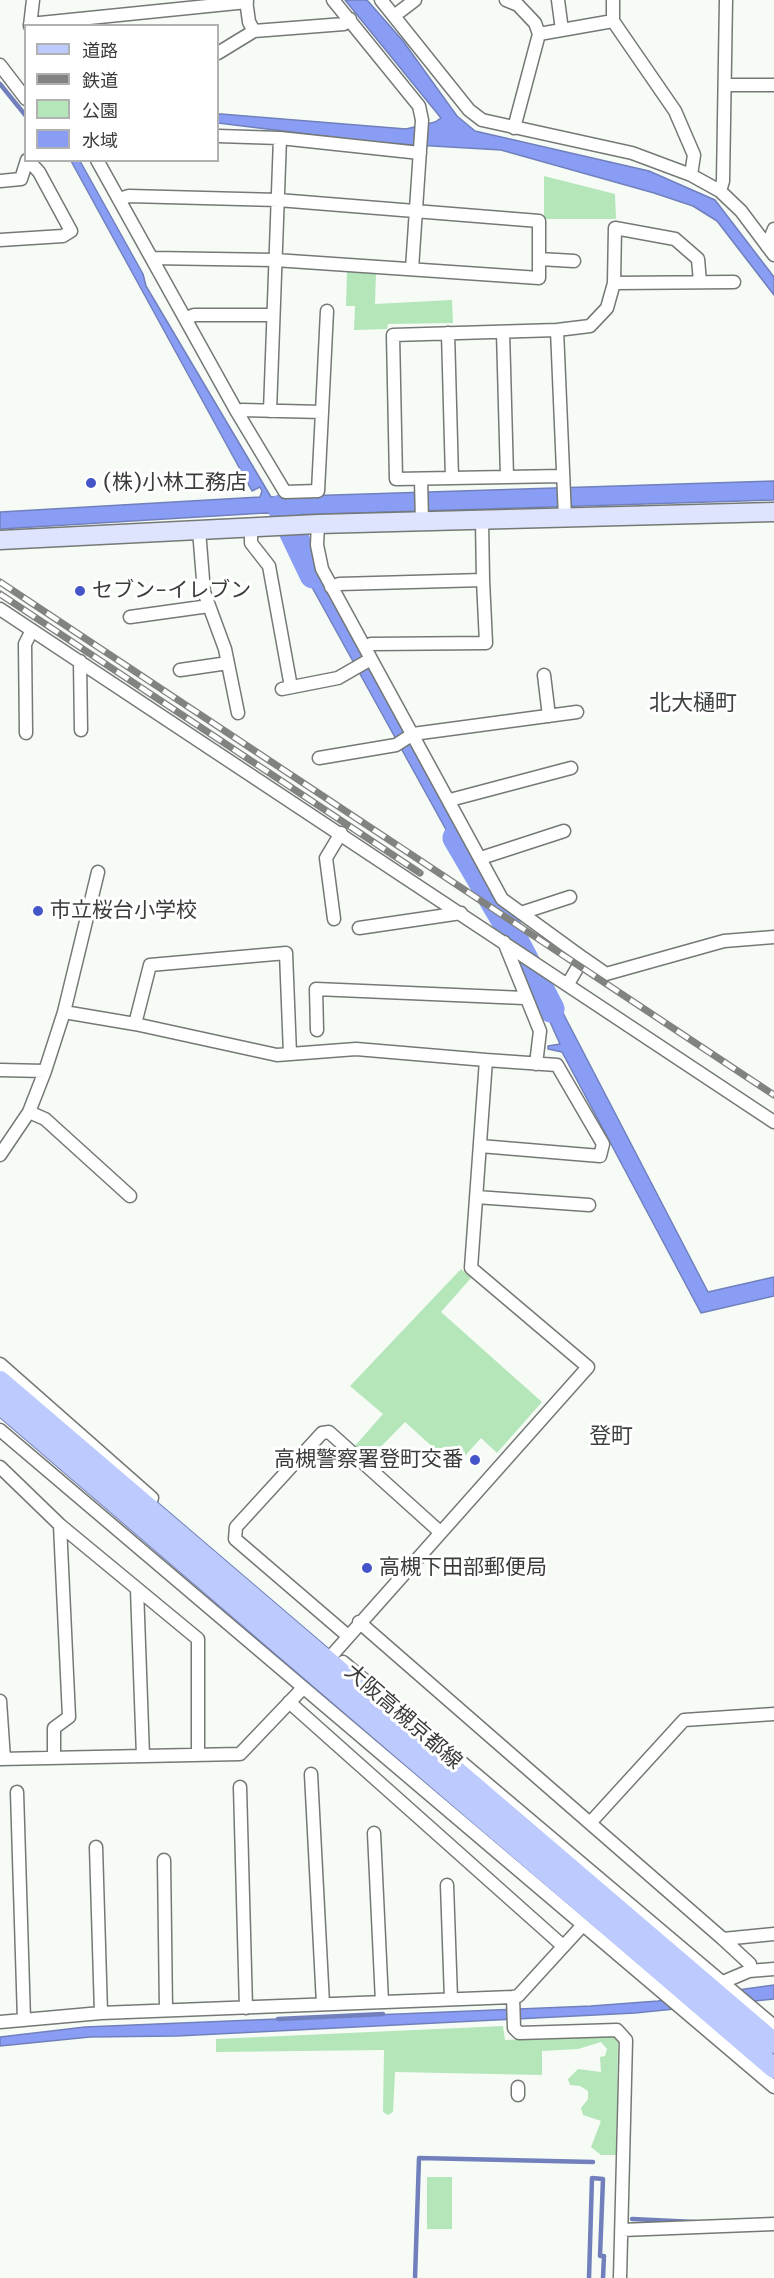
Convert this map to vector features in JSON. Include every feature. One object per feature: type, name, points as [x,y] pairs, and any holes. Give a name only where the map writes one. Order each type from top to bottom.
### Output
[{"type":"main road","name":"大阪高槻京都線","points":[[0,1380],[774,2043]]},
{"type":"main road","name":"大阪高槻京都線","points":[[0,1404],[774,2068]]},
{"type":"street","points":[[30,24],[33,0]]},
{"type":"street","points":[[333,0],[419,106],[422,120],[412,269]]},
{"type":"street","points":[[381,0],[469,110],[482,120],[632,153],[691,175],[720,191],[741,211],[770,251]]},
{"type":"street","points":[[394,16],[415,0]]},
{"type":"street","points":[[506,0],[518,4],[535,22],[539,34],[514,128]]},
{"type":"street","points":[[558,0],[562,30]]},
{"type":"street","points":[[613,0],[613,21],[675,111],[694,155],[691,175]]},
{"type":"street","points":[[720,191],[723,181],[726,0]]},
{"type":"street","points":[[39,24],[247,1],[249,22],[254,32]]},
{"type":"street","points":[[219,52],[254,32],[344,24],[350,19]]},
{"type":"street","points":[[539,34],[613,21]]},
{"type":"street","points":[[0,65],[24,96]]},
{"type":"street","points":[[725,85],[774,85]]},
{"type":"street","points":[[219,136],[280,138],[420,150]]},
{"type":"street","points":[[270,411],[280,138]]},
{"type":"street","points":[[0,181],[21,179],[26,162]]},
{"type":"street","points":[[0,240],[63,236],[71,231],[39,172],[29,162]]},
{"type":"street","points":[[98,162],[237,412],[285,492],[318,491],[327,310]]},
{"type":"street","points":[[119,199],[129,196],[278,200],[539,220],[539,278],[275,260],[152,258]]},
{"type":"street","points":[[563,481],[507,477],[452,478],[421,483],[396,479],[393,335],[557,330],[590,326],[607,308],[614,284],[615,228],[675,238],[698,259],[700,282]]},
{"type":"street","points":[[770,251],[774,229]]},
{"type":"street","points":[[539,259],[574,261]]},
{"type":"street","points":[[614,284],[734,282]]},
{"type":"street","points":[[186,318],[194,315],[273,315]]},
{"type":"street","points":[[557,330],[565,514]]},
{"type":"street","points":[[503,332],[507,477]]},
{"type":"street","points":[[448,333],[452,478]]},
{"type":"street","points":[[237,412],[322,412]]},
{"type":"street","points":[[421,483],[422,518]]},
{"type":"street","points":[[0,540],[422,518],[482,520],[565,514],[774,513]]},
{"type":"street","points":[[251,527],[251,543],[269,566],[286,688],[338,678],[364,659],[371,644],[486,643],[482,520]]},
{"type":"street","points":[[318,524],[317,545],[322,569],[364,659],[450,800],[502,899],[606,974],[724,941],[774,937]]},
{"type":"street","points":[[199,530],[204,592],[228,663],[238,713]]},
{"type":"street","points":[[331,587],[339,584],[483,580]]},
{"type":"street","points":[[130,617],[209,606]]},
{"type":"street","points":[[0,609],[774,1122]]},
{"type":"street","points":[[26,733],[25,644],[32,630]]},
{"type":"street","points":[[80,661],[81,730]]},
{"type":"street","points":[[180,670],[228,663]]},
{"type":"street","points":[[544,675],[549,716]]},
{"type":"street","points":[[319,758],[396,745],[411,736],[578,712]]},
{"type":"street","points":[[450,800],[571,768]]},
{"type":"street","points":[[481,858],[564,831]]},
{"type":"street","points":[[334,919],[326,858],[341,833]]},
{"type":"street","points":[[0,1155],[29,1112],[45,1071],[64,1012],[98,872]]},
{"type":"street","points":[[521,913],[570,897]]},
{"type":"street","points":[[359,928],[461,913]]},
{"type":"street","points":[[509,945],[524,998],[540,1031],[536,1064]]},
{"type":"street","points":[[135,1024],[150,965],[286,952],[290,1054]]},
{"type":"street","points":[[568,984],[583,958]]},
{"type":"street","points":[[317,1030],[316,989],[524,998]]},
{"type":"street","points":[[64,1012],[135,1024],[276,1055],[357,1049],[557,1065],[603,1144],[600,1156],[480,1146]]},
{"type":"street","points":[[333,1653],[588,1367],[471,1268],[486,1060]]},
{"type":"street","points":[[0,1070],[45,1071]]},
{"type":"street","points":[[29,1112],[45,1119],[130,1196]]},
{"type":"street","points":[[476,1197],[590,1205]]},
{"type":"street","points":[[0,1364],[164,1509],[774,2025]]},
{"type":"street","points":[[0,1430],[774,2087]]},
{"type":"street","points":[[348,1636],[235,1539],[236,1527],[322,1433],[329,1432],[440,1532]]},
{"type":"street","points":[[0,1467],[60,1525],[198,1639],[198,1755]]},
{"type":"street","points":[[54,1758],[54,1728],[69,1717],[60,1525]]},
{"type":"street","points":[[137,1589],[143,1756]]},
{"type":"street","points":[[359,1622],[723,1939],[750,1964],[749,1971]]},
{"type":"street","points":[[0,1701],[2,1759],[240,1754],[303,1688]]},
{"type":"street","points":[[289,1702],[562,1946]]},
{"type":"street","points":[[590,1823],[684,1720],[774,1714]]},
{"type":"street","points":[[311,1774],[323,2004]]},
{"type":"street","points":[[240,1787],[246,2008]]},
{"type":"street","points":[[17,1792],[24,2020]]},
{"type":"street","points":[[374,1833],[382,2002]]},
{"type":"street","points":[[96,1847],[101,2013]]},
{"type":"street","points":[[164,1860],[166,2010]]},
{"type":"street","points":[[447,1885],[451,1999]]},
{"type":"street","points":[[0,2022],[101,2013],[513,1997],[518,1996],[582,1926]]},
{"type":"street","points":[[723,1939],[774,1934]]},
{"type":"street","points":[[723,1982],[749,1971],[774,1969]]},
{"type":"street","points":[[513,1997],[514,2028],[519,2032],[617,2030],[626,2040],[620,2278]]},
{"type":"street","points":[[622,2230],[774,2224]]},
{"type":"green space","points":[[544,176],[615,194],[616,219],[544,219]]},
{"type":"green space","points":[[347,272],[376,274],[375,304],[452,300],[453,323],[388,324],[387,329],[354,330],[355,306],[346,306]]},
{"type":"green space","points":[[461,1269],[471,1278],[441,1312],[542,1402],[497,1453],[481,1438],[455,1467],[405,1422],[368,1460],[354,1447],[383,1414],[350,1386]]},
{"type":"green space","points":[[503,2026],[505,2040],[612,2035],[618,2042],[616,2155],[601,2155],[591,2147],[601,2121],[583,2115],[581,2108],[588,2099],[588,2091],[580,2086],[570,2085],[568,2079],[578,2069],[601,2072],[600,2057],[605,2056],[607,2049],[601,2042],[578,2049],[542,2051],[542,2075],[395,2072],[393,2112],[388,2115],[383,2112],[384,2050],[216,2052],[216,2039]]},
{"type":"green space","points":[[427,2177],[452,2177],[452,2229],[427,2229]]},
{"type":"water","points":[[345,0],[367,0],[403,41],[457,116],[475,131],[649,171],[715,200],[774,277],[774,295],[717,221],[693,206],[654,193],[501,150],[381,143],[219,123],[219,114],[221,114],[406,129],[435,122],[441,118]]},
{"type":"water","points":[[72,162],[81,162],[143,274],[146,286],[271,497],[774,481],[774,500],[291,515],[265,513],[0,529],[0,512],[260,497],[262,491],[260,487],[252,491]]},
{"type":"water","points":[[287,542],[300,542],[478,867],[470,873]]},
{"type":"water","points":[[529,973],[550,988],[708,1292],[774,1277],[774,1296],[701,1313],[562,1052],[548,1049],[548,1046],[560,1044],[546,1013],[548,1011]]},
{"type":"water","points":[[774,1985],[774,1999],[635,2013],[177,2036],[90,2037],[0,2046],[0,2037],[85,2027],[591,2006],[658,2001]]},
{"type":"waterway","points":[[0,84],[24,114]]},
{"type":"waterway","points":[[281,508],[313,575]]},
{"type":"waterway","points":[[456,838],[506,923],[551,1009]]},
{"type":"waterway","points":[[278,2019],[383,2014]]},
{"type":"waterway","points":[[415,2278],[419,2158],[593,2162]]},
{"type":"waterway","points":[[589,2278],[592,2178],[603,2179],[600,2256],[604,2256],[603,2278]]},
{"type":"waterway","points":[[632,2219],[695,2222]]},
{"type":"railway","points":[[0,582],[774,1095]]},
{"type":"railway","points":[[0,594],[420,873]]},
{"type":"place","name":"(株)小林工務店","points":[[91,483]]},
{"type":"place","name":"セブン-イレブン","points":[[80,591]]},
{"type":"place","name":"市立桜台小学校","points":[[38,911]]},
{"type":"place","name":"高槻警察署登町交番","points":[[475,1460]]},
{"type":"place","name":"高槻下田部郵便局","points":[[367,1568]]},
{"type":"district","name":"北大樋町","points":[[693,704]]},
{"type":"district","name":"登町","points":[[611,1437]]}]
